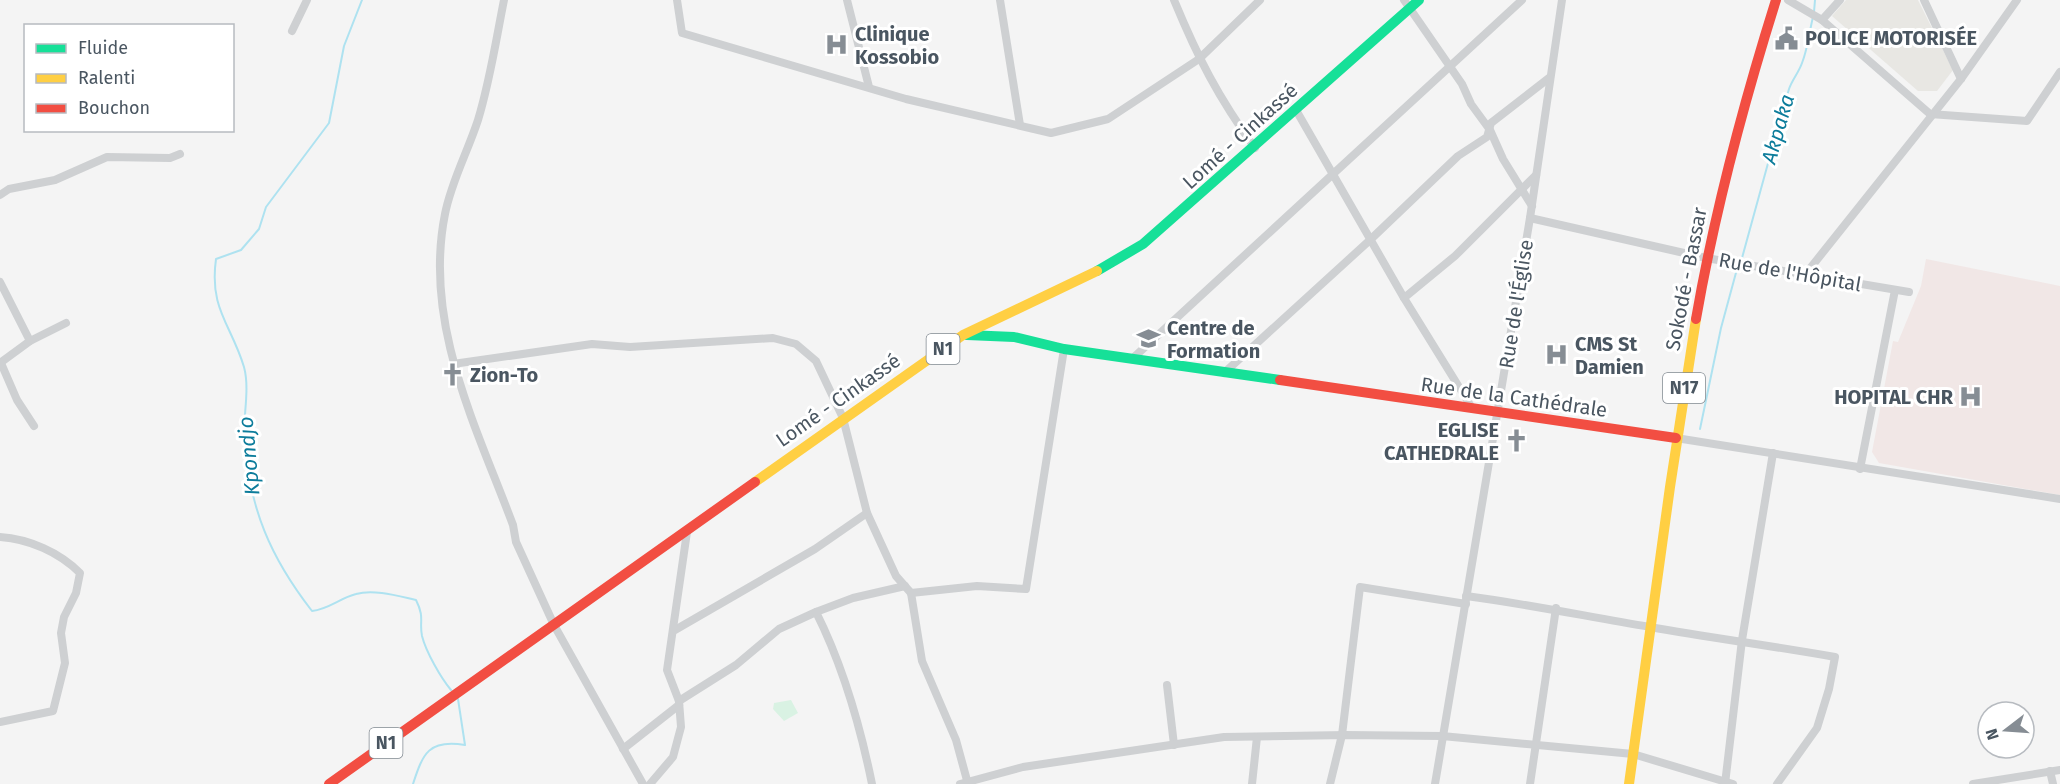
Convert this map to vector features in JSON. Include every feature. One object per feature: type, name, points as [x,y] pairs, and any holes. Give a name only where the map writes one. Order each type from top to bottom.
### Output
[{"type":"main road","name":"Lomé - Cinkassé","points":[[328,784],[963,335],[1130,253],[1255,148],[1406,4],[1419,0]]},
{"type":"main road","name":"Sokodé - Bassar","points":[[1629,784],[1676,438],[1706,258],[1738,120],[1776,0]]},
{"type":"main road","name":"Rue de la Cathédrale","points":[[963,335],[1014,337],[1064,349],[1676,438]]},
{"type":"street","points":[[292,31],[303,14],[307,0]]},
{"type":"street","points":[[504,0],[478,120],[445,214],[440,285],[442,310],[453,364],[513,525],[516,542],[554,625],[643,784]]},
{"type":"street","points":[[677,0],[682,33],[869,87],[1051,133],[1108,119],[1199,59],[1259,0]]},
{"type":"street","points":[[847,0],[869,87]]},
{"type":"street","points":[[1000,0],[1020,125]]},
{"type":"street","points":[[1174,0],[1199,59],[1223,103],[1255,148]]},
{"type":"street","points":[[1132,359],[1522,0]]},
{"type":"street","name":"Rue de l'Église","points":[[1435,784],[1532,206],[1562,0]]},
{"type":"street","points":[[1788,0],[1819,19],[1930,114],[2027,121],[2060,72]]},
{"type":"street","points":[[1819,19],[1840,0]]},
{"type":"street","points":[[1924,0],[1961,79]]},
{"type":"street","points":[[1804,276],[1930,114],[1961,79],[2017,0]]},
{"type":"street","points":[[1406,4],[1490,130],[1532,206]]},
{"type":"street","points":[[1224,373],[1458,156],[1487,137],[1491,123],[1549,78]]},
{"type":"street","points":[[1296,110],[1404,298],[1472,408]]},
{"type":"street","points":[[0,195],[9,189],[55,180],[107,157],[170,158],[180,154]]},
{"type":"street","points":[[1404,298],[1455,256],[1536,175]]},
{"type":"street","name":"Rue de l'Hôpital","points":[[1530,218],[1706,258],[1909,292]]},
{"type":"street","points":[[0,282],[30,341]]},
{"type":"street","points":[[1860,469],[1895,290]]},
{"type":"street","points":[[34,426],[17,400],[0,363],[30,341],[66,324]]},
{"type":"street","points":[[453,364],[592,344],[630,347],[773,338],[796,344],[816,361],[843,418],[867,513],[896,576],[908,589],[922,661],[956,740],[965,783],[1023,767],[1224,737],[1342,735],[1442,736],[1633,754],[1728,783],[1742,640],[1773,453]]},
{"type":"street","points":[[623,749],[679,703],[736,665],[779,629],[816,612],[853,598],[908,589],[977,586],[1026,589],[1064,349]]},
{"type":"street","name":"Rue de la Cathédrale","points":[[1676,438],[2060,499]]},
{"type":"street","points":[[675,630],[815,549],[867,513]]},
{"type":"street","points":[[650,784],[673,757],[681,727],[679,703],[667,670],[675,630],[687,532]]},
{"type":"street","points":[[0,537],[28,543],[57,555],[80,573],[80,581],[64,617],[62,633],[65,663],[53,711],[0,722]]},
{"type":"street","points":[[1330,784],[1342,735],[1360,587],[1556,608],[1650,627],[1742,640],[1834,657],[1829,689],[1817,728],[1777,784]]},
{"type":"street","points":[[1530,784],[1556,608]]},
{"type":"street","points":[[816,612],[835,651],[865,748],[872,784]]},
{"type":"street","points":[[1167,685],[1174,745]]},
{"type":"street","points":[[1252,784],[1257,737]]},
{"type":"street","points":[[1973,784],[2060,770]]},
{"type":"street","points":[[2050,771],[2053,784]]},
{"type":"shaded area","points":[[1846,0],[1918,0],[1953,70],[1937,91],[1918,91],[1832,16]]},
{"type":"shaded area","name":"HOPITAL CHR","points":[[1926,259],[2060,286],[2060,495],[1879,463],[1872,452],[1893,341],[1898,342],[1921,286]]},
{"type":"green space","points":[[791,700],[798,713],[784,721],[773,709],[774,703]]},
{"type":"waterway","name":"Kpondjo","points":[[362,0],[344,46],[329,123],[266,207],[259,229],[241,250],[216,259],[216,291],[222,316],[239,352],[246,376],[244,440],[251,488],[264,531],[284,571],[312,611],[350,596],[370,592],[416,600],[420,611],[424,642],[434,664],[451,690]]},
{"type":"waterway","name":"Akpaka","points":[[1814,12],[1815,0]]},
{"type":"waterway","name":"Akpaka","points":[[1742,258],[1770,156],[1779,132],[1789,89],[1801,66],[1813,17]]},
{"type":"waterway","name":"Akpaka","points":[[1700,429],[1721,328],[1737,269]]},
{"type":"waterway","name":"Kpondjo","points":[[413,784],[420,764],[429,751],[443,744],[465,745],[458,699]]},
{"type":"traffic: fast","points":[[1097,271],[1143,244],[1419,0]]},
{"type":"traffic: fast","points":[[967,335],[1014,337],[1064,349],[1280,380]]},
{"type":"traffic: slow","points":[[755,482],[963,335],[1097,271]]},
{"type":"traffic: slow","points":[[1629,784],[1696,319]]},
{"type":"traffic: jam","points":[[1696,319],[1731,158],[1776,0]]},
{"type":"traffic: jam","points":[[1280,380],[1676,438]]},
{"type":"traffic: jam","points":[[329,784],[755,482]]},
{"type":"place","name":"POLICE MOTORISÉE","points":[[1787,38]]},
{"type":"place","name":"Clinique Kossobio","points":[[837,45]]},
{"type":"place","name":"Centre de Formation","points":[[1149,339]]},
{"type":"place","name":"CMS St Damien","points":[[1557,355]]},
{"type":"place","name":"Zion-To","points":[[452,375]]},
{"type":"place","name":"HOPITAL CHR","points":[[1971,397]]},
{"type":"place","name":"EGLISE CATHEDRALE","points":[[1517,441]]}]
